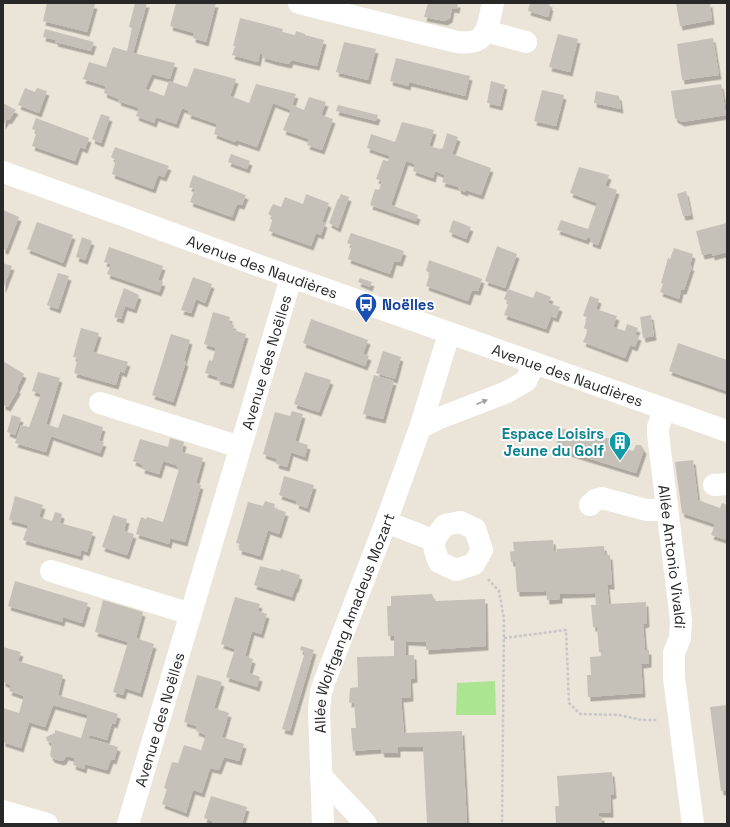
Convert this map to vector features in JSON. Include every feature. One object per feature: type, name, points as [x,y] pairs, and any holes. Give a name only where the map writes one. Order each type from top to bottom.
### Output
[{"type":"street","points":[[299,3],[457,42],[467,43],[476,41],[483,37],[486,32],[493,3]]},
{"type":"street","points":[[486,32],[526,42]]},
{"type":"street","name":"Avenue des Naudières","points":[[3,172],[291,278],[727,431]]},
{"type":"street","name":"Avenue des Noëlles","points":[[128,824],[291,278]]},
{"type":"street","name":"Allée Wolfgang Amadeus Mozart","points":[[323,824],[319,710],[321,692],[420,428],[449,334]]},
{"type":"street","points":[[420,428],[437,419],[507,392],[518,386],[526,381],[534,364]]},
{"type":"street","points":[[434,381],[450,415]]},
{"type":"street","name":"Avenue des Noëlles","points":[[100,404],[240,446]]},
{"type":"street","name":"Allée Antonio Vivaldi","points":[[665,409],[658,427],[658,434],[681,620],[680,638],[674,653],[674,678],[693,824]]},
{"type":"street","points":[[590,505],[596,500],[602,498],[646,510],[656,510],[667,505]]},
{"type":"street","points":[[386,522],[433,540]]},
{"type":"street","points":[[460,522],[475,529],[482,550],[474,564],[456,570],[439,562],[433,546],[433,540],[445,525],[460,522]]},
{"type":"street","points":[[51,571],[191,614]]},
{"type":"street","points":[[321,776],[366,824]]},
{"type":"street","points":[[3,811],[47,824]]},
{"type":"path","points":[[474,564],[499,591],[504,619],[502,824]]},
{"type":"path","points":[[504,638],[566,630],[570,703],[580,714],[619,715],[642,720],[679,719]]},
{"type":"green space","points":[[495,681],[496,715],[456,715],[457,683]]},
{"type":"building","points":[[47,3],[95,4],[87,32],[43,21]]},
{"type":"building","points":[[135,3],[147,3],[133,53],[175,63],[170,79],[152,74],[145,89],[164,96],[169,81],[187,87],[194,68],[236,79],[230,96],[249,103],[256,84],[296,94],[292,105],[304,110],[309,97],[326,102],[321,115],[333,119],[322,150],[307,145],[309,139],[283,130],[291,110],[273,103],[257,147],[236,140],[235,142],[214,134],[217,124],[188,114],[189,111],[182,108],[176,124],[156,117],[154,123],[136,116],[139,108],[118,101],[119,99],[104,93],[106,86],[83,79],[89,62],[106,67],[113,47],[127,51],[132,28],[129,27]]},
{"type":"building","points":[[176,3],[216,3],[206,42],[193,38],[194,33],[170,26]]},
{"type":"building","points":[[428,3],[458,3],[457,9],[452,8],[450,18],[445,21],[424,17]]},
{"type":"building","points":[[530,3],[550,3],[549,6],[551,6],[548,17],[528,11]]},
{"type":"building","points":[[676,3],[710,3],[712,20],[680,26]]},
{"type":"building","points":[[240,18],[283,29],[282,32],[295,35],[296,31],[324,40],[317,66],[291,60],[289,64],[275,61],[262,57],[263,54],[260,53],[258,62],[232,55]]},
{"type":"building","points":[[45,29],[94,42],[91,51],[55,42],[56,40],[43,37]]},
{"type":"building","points":[[558,34],[578,39],[570,72],[549,67]]},
{"type":"building","points":[[713,38],[719,75],[682,80],[677,44]]},
{"type":"building","points":[[344,42],[376,49],[368,80],[336,72]]},
{"type":"building","points":[[396,58],[470,76],[465,96],[409,82],[408,86],[390,81]]},
{"type":"building","points":[[491,81],[505,85],[500,106],[487,103]]},
{"type":"building","points":[[721,84],[726,115],[682,122],[675,118],[671,91]]},
{"type":"building","points":[[25,88],[35,92],[37,88],[47,91],[39,113],[18,105]]},
{"type":"building","points":[[542,90],[564,95],[556,126],[534,121]]},
{"type":"building","points":[[596,91],[619,96],[621,109],[594,103]]},
{"type":"building","points":[[3,103],[16,110],[9,120],[7,119],[3,125]]},
{"type":"building","points":[[338,105],[378,115],[376,121],[336,111]]},
{"type":"building","points":[[101,114],[110,117],[101,143],[92,139]]},
{"type":"building","points":[[36,118],[89,138],[85,149],[80,147],[75,161],[32,146],[37,131],[32,129]]},
{"type":"building","points":[[402,122],[434,130],[429,146],[440,149],[443,148],[447,133],[458,137],[452,154],[491,168],[481,195],[466,190],[465,192],[458,189],[459,187],[442,182],[445,175],[435,171],[433,178],[413,171],[415,164],[406,161],[391,205],[418,215],[416,221],[370,205],[375,189],[379,190],[382,181],[376,179],[383,160],[388,161],[390,156],[367,148],[371,134],[395,142]]},
{"type":"building","points":[[115,147],[169,166],[164,177],[158,175],[153,189],[112,174],[116,160],[111,157]]},
{"type":"building","points":[[231,154],[250,161],[247,169],[228,162]]},
{"type":"building","points":[[579,167],[609,175],[605,186],[617,190],[598,245],[590,242],[591,238],[588,237],[586,240],[557,230],[561,220],[588,229],[597,203],[570,193]]},
{"type":"building","points":[[193,175],[246,195],[242,205],[237,204],[232,217],[190,202],[195,189],[189,187]]},
{"type":"building","points":[[686,191],[691,215],[683,216],[677,194]]},
{"type":"building","points":[[306,194],[329,203],[322,222],[325,223],[321,235],[316,233],[311,246],[269,231],[273,217],[268,214],[273,204],[281,207],[285,197],[303,204]]},
{"type":"building","points":[[341,194],[349,197],[338,228],[329,223]]},
{"type":"building","points":[[3,210],[19,217],[6,250],[3,249]]},
{"type":"building","points":[[453,220],[471,227],[466,239],[449,232]]},
{"type":"building","points":[[37,222],[73,235],[63,263],[27,249]]},
{"type":"building","points":[[727,223],[727,252],[712,256],[712,253],[702,255],[696,231]]},
{"type":"building","points":[[351,233],[404,251],[400,262],[394,261],[390,274],[348,259],[352,245],[347,243]]},
{"type":"building","points":[[82,237],[92,241],[85,260],[76,257]]},
{"type":"building","points":[[497,246],[517,254],[505,288],[485,281]]},
{"type":"building","points":[[109,247],[163,266],[158,280],[163,282],[159,292],[107,274],[111,264],[104,262]]},
{"type":"building","points":[[674,248],[693,254],[690,266],[692,266],[684,290],[681,290],[679,299],[660,292],[668,258],[670,259]]},
{"type":"building","points":[[429,260],[482,279],[478,291],[472,290],[468,301],[426,286],[430,273],[426,271]]},
{"type":"building","points":[[3,263],[12,266],[3,289]]},
{"type":"building","points":[[58,273],[69,276],[58,309],[47,305]]},
{"type":"building","points":[[193,277],[212,284],[205,303],[196,299],[191,313],[181,310]]},
{"type":"building","points":[[360,278],[372,282],[370,287],[358,282]]},
{"type":"building","points":[[124,288],[139,295],[134,309],[125,306],[121,319],[114,317]]},
{"type":"building","points":[[508,289],[533,298],[536,291],[551,297],[548,303],[560,307],[556,318],[551,316],[546,329],[504,315],[509,302],[504,299]]},
{"type":"building","points":[[590,296],[599,299],[596,309],[617,316],[613,327],[625,331],[627,324],[638,328],[635,335],[639,336],[635,347],[630,345],[625,358],[583,342],[588,330],[584,328],[587,317],[583,316]]},
{"type":"building","points":[[213,312],[230,317],[229,323],[234,325],[233,330],[246,334],[231,384],[217,380],[218,377],[205,373],[209,360],[212,361],[216,348],[204,344]]},
{"type":"building","points":[[651,315],[654,336],[643,338],[640,317]]},
{"type":"building","points":[[311,319],[368,340],[363,354],[369,356],[365,366],[303,343]]},
{"type":"building","points":[[81,328],[99,333],[93,352],[128,362],[124,373],[120,371],[116,385],[74,373],[78,358],[73,357]]},
{"type":"building","points":[[171,334],[190,340],[184,361],[186,362],[173,402],[152,395]]},
{"type":"building","points":[[678,343],[727,360],[727,391],[669,371]]},
{"type":"building","points":[[383,351],[401,357],[395,379],[376,373]]},
{"type":"building","points":[[3,361],[24,374],[17,388],[18,390],[8,407],[3,405]]},
{"type":"building","points":[[38,372],[60,378],[46,424],[58,428],[63,414],[103,427],[99,441],[104,442],[100,453],[51,436],[46,452],[15,443],[21,425],[29,427],[41,394],[32,391]]},
{"type":"building","points":[[305,372],[331,380],[319,412],[294,404]]},
{"type":"building","points":[[374,375],[394,381],[383,419],[363,414]]},
{"type":"building","points":[[292,411],[303,414],[295,441],[308,445],[305,457],[291,452],[287,467],[276,464],[277,459],[263,454],[275,412],[290,416]]},
{"type":"building","points":[[12,415],[21,418],[15,435],[7,432]]},
{"type":"building","name":"Espace Loisirs Jeune du Golf","points":[[561,428],[598,440],[600,436],[621,442],[620,447],[633,451],[636,445],[641,445],[644,450],[636,473],[555,448]]},
{"type":"building","points":[[170,438],[184,442],[182,452],[203,458],[196,483],[201,485],[185,542],[170,538],[169,544],[136,534],[141,517],[146,519],[147,517],[163,522],[179,469],[176,465],[163,461],[159,474],[142,469],[143,465],[133,461],[140,439],[168,447]]},
{"type":"building","points":[[693,460],[698,500],[720,508],[722,503],[727,505],[727,540],[711,535],[715,524],[682,513],[675,462]]},
{"type":"building","points":[[284,476],[314,485],[307,508],[296,504],[297,501],[279,495]]},
{"type":"building","points":[[15,496],[43,505],[39,517],[52,521],[55,512],[62,514],[60,523],[93,532],[87,552],[81,550],[80,556],[23,540],[28,525],[9,520]]},
{"type":"building","points":[[265,501],[275,504],[274,508],[286,512],[279,534],[268,530],[260,556],[239,550],[240,544],[236,543],[248,502],[263,506]]},
{"type":"building","points":[[113,515],[127,519],[124,531],[134,534],[127,555],[102,547]]},
{"type":"building","points":[[553,540],[554,551],[557,552],[557,549],[604,546],[605,555],[610,555],[612,585],[607,585],[609,604],[646,602],[647,623],[643,624],[645,650],[649,650],[649,663],[641,664],[643,693],[588,697],[587,675],[591,675],[590,657],[602,656],[602,652],[599,652],[597,627],[593,627],[591,605],[596,605],[595,593],[560,594],[560,599],[547,600],[546,591],[517,592],[515,562],[511,562],[510,552],[514,551],[513,542]]},
{"type":"building","points":[[260,566],[280,571],[281,569],[300,575],[292,597],[254,585]]},
{"type":"building","points":[[15,581],[88,603],[82,623],[63,617],[62,622],[8,606]]},
{"type":"building","points":[[432,594],[435,601],[485,599],[486,646],[426,650],[426,642],[406,641],[406,655],[414,655],[415,678],[410,679],[411,697],[401,698],[404,733],[462,731],[467,824],[427,824],[423,747],[398,747],[398,753],[382,753],[381,749],[353,751],[351,728],[356,728],[354,702],[349,703],[350,688],[358,687],[357,657],[394,656],[394,636],[388,636],[387,606],[391,606],[391,596]]},
{"type":"building","points":[[235,597],[260,604],[258,611],[267,614],[261,634],[252,631],[245,656],[253,659],[249,673],[260,677],[257,687],[226,677],[235,649],[221,644]]},
{"type":"building","points":[[103,600],[143,612],[136,638],[154,644],[140,693],[125,688],[123,695],[113,692],[128,642],[95,632]]},
{"type":"building","points":[[301,646],[314,650],[290,731],[282,729],[305,652],[300,650]]},
{"type":"building","points":[[3,647],[21,652],[18,661],[63,675],[58,695],[118,714],[115,724],[112,723],[107,740],[90,735],[88,738],[118,747],[114,760],[111,759],[107,770],[85,764],[84,769],[73,765],[75,758],[66,756],[64,760],[61,761],[52,758],[50,755],[52,743],[47,741],[46,737],[55,733],[55,730],[81,738],[88,715],[53,705],[45,727],[29,722],[21,748],[3,742],[3,708],[19,713],[24,696],[9,691],[11,685],[3,682]]},
{"type":"building","points":[[197,675],[222,682],[214,708],[229,713],[222,737],[244,744],[239,761],[224,757],[219,770],[210,768],[202,793],[193,790],[186,813],[162,804],[167,789],[164,788],[172,762],[178,763],[184,745],[201,750],[206,735],[196,731],[197,726],[184,722]]},
{"type":"building","points":[[727,705],[727,790],[721,791],[710,707]]},
{"type":"building","points":[[612,772],[614,794],[610,795],[611,813],[599,813],[599,816],[602,816],[602,824],[556,824],[555,806],[559,806],[557,776]]},
{"type":"building","points":[[211,796],[247,807],[242,824],[212,824],[212,821],[204,818]]},
{"type":"place","name":"Noëlles","points":[[366,324]]},
{"type":"place","name":"Espace Loisirs Jeune du Golf","points":[[620,462]]}]
